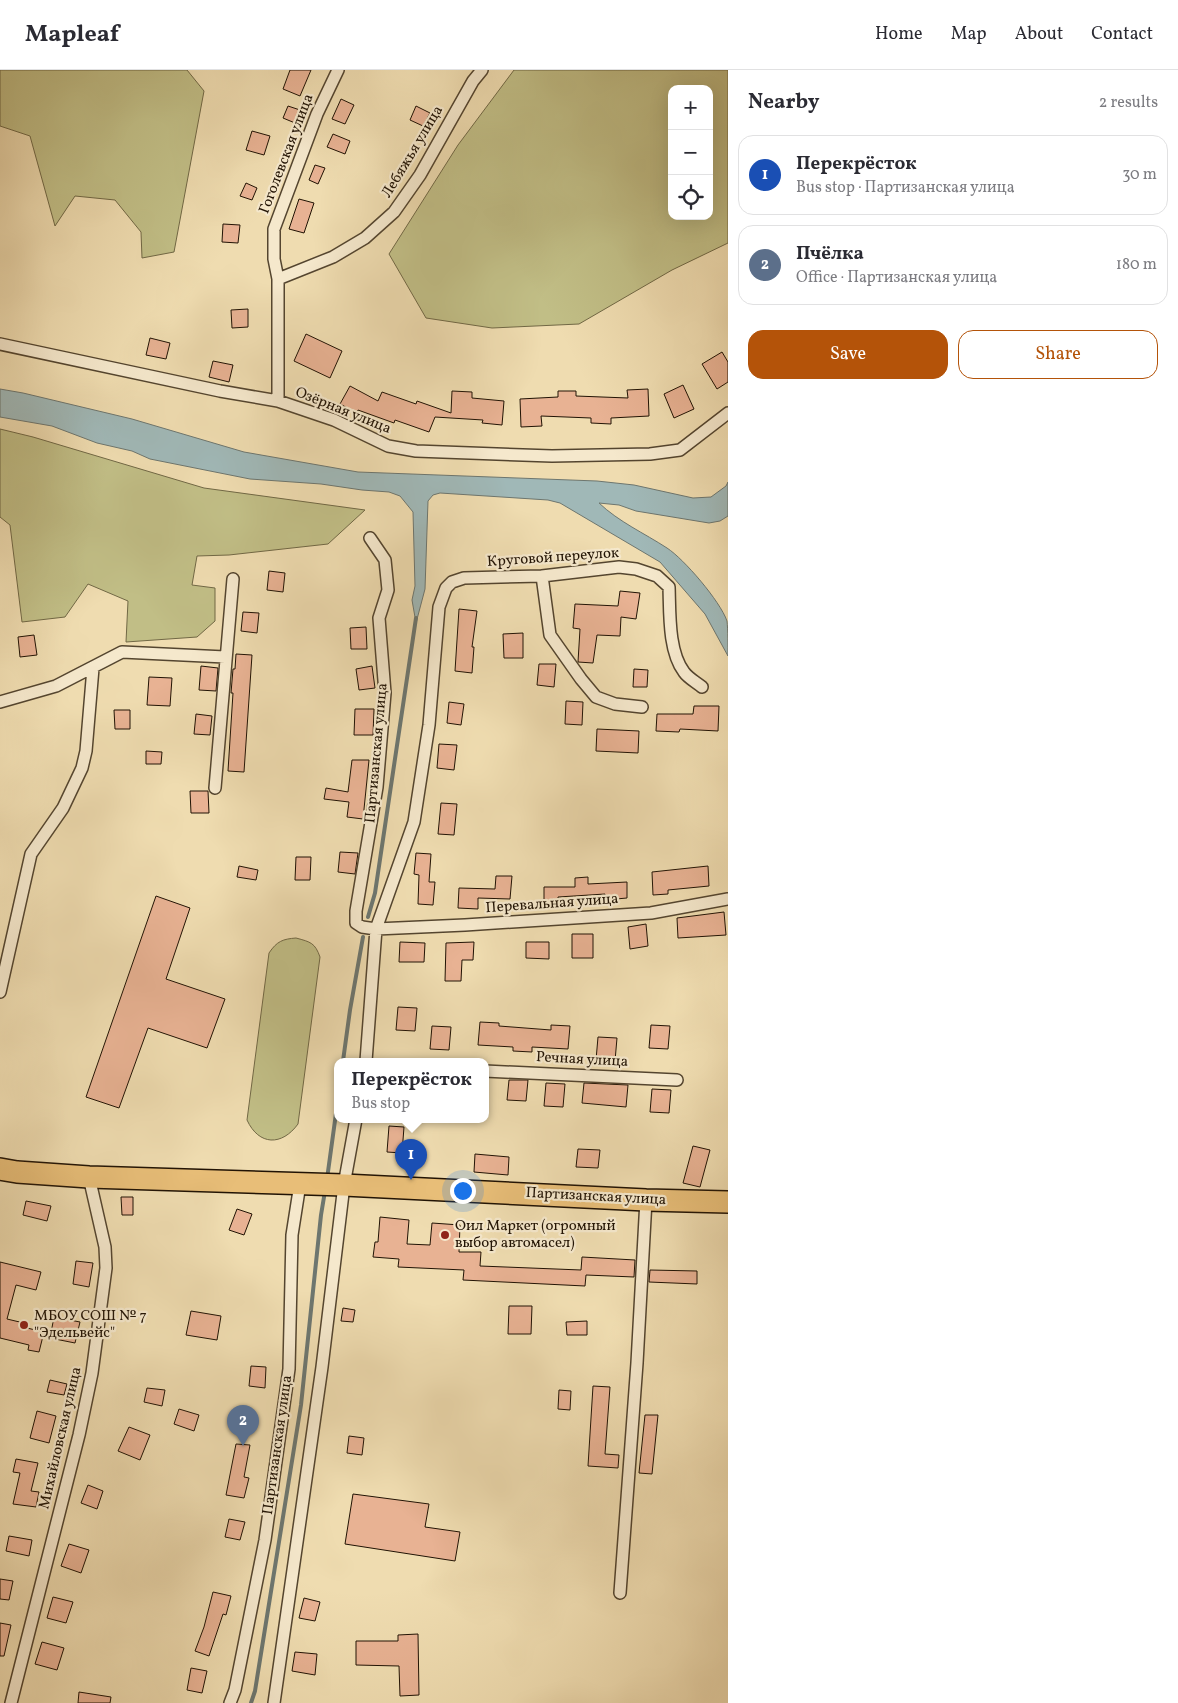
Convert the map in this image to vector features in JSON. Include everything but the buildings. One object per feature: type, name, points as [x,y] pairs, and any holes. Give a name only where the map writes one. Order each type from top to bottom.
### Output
[{"type":"highway","name":"Партизанская улица","points":[[6,1173],[728,1202]]},
{"type":"street","name":"Гоголевская улица","points":[[278,401],[278,279],[274,259],[274,229],[317,114],[338,70]]},
{"type":"street","name":"Лебяжья улица","points":[[278,279],[333,257],[365,238],[394,212],[420,175],[473,81],[482,70]]},
{"type":"street","name":"Озёрная улица","points":[[0,344],[220,391],[278,401],[334,420],[388,446],[416,451],[552,456],[650,454],[680,450],[728,413]]},
{"type":"street","name":"Партизанская улица","points":[[370,538],[385,560],[387,575],[388,590],[378,618],[385,693],[377,787],[356,911],[356,923],[362,927],[376,929]]},
{"type":"street","name":"Круговой переулок","points":[[376,929],[414,822],[429,725],[439,607],[446,588],[452,582],[464,578],[542,576],[619,567],[636,569],[657,576],[669,588],[670,623],[674,651],[684,672],[702,687]]},
{"type":"street","points":[[542,576],[550,635],[580,679],[596,697],[615,704],[642,707]]},
{"type":"street","points":[[215,788],[233,579]]},
{"type":"street","points":[[0,702],[56,686],[122,652],[225,657]]},
{"type":"street","points":[[0,992],[31,854],[62,808],[82,768],[86,751],[93,668]]},
{"type":"street","name":"Перевальная улица","points":[[376,929],[651,913],[728,899]]},
{"type":"street","points":[[366,1058],[376,929]]},
{"type":"street","name":"Речная улица","points":[[489,1071],[677,1080]]},
{"type":"street","points":[[274,1703],[322,1367],[340,1185],[355,1123]]},
{"type":"street","name":"Михайловская улица","points":[[11,1703],[79,1435],[92,1373],[106,1268],[105,1248],[89,1177]]},
{"type":"street","name":"Партизанская улица","points":[[230,1703],[235,1690],[265,1540],[289,1369],[292,1235],[304,1184]]},
{"type":"street","points":[[620,1593],[637,1363],[646,1200]]},
{"type":"shaded area","points":[[0,70],[187,70],[204,91],[174,252],[142,258],[141,232],[115,200],[75,196],[55,226],[30,136],[0,126]]},
{"type":"shaded area","points":[[514,70],[728,70],[728,243],[672,270],[579,324],[492,328],[426,318],[389,254],[458,145]]},
{"type":"shaded area","points":[[0,429],[204,488],[365,510],[328,544],[229,555],[197,556],[192,585],[215,588],[215,621],[197,637],[126,642],[128,601],[88,584],[65,617],[22,622],[10,525],[0,517]]},
{"type":"shaded area","points":[[296,938],[312,944],[320,957],[298,1124],[285,1136],[271,1140],[258,1135],[247,1120],[269,953],[281,941]]},
{"type":"water","points":[[0,389],[132,419],[244,452],[358,472],[597,481],[634,485],[693,498],[711,497],[726,486],[728,482],[728,516],[720,521],[709,523],[636,511],[619,505],[599,503],[623,522],[674,553],[701,581],[727,621],[728,656],[705,614],[660,562],[560,503],[548,500],[440,493],[433,495],[428,501],[425,589],[416,623],[412,600],[415,586],[413,512],[400,496],[389,492],[321,484],[250,479],[150,459],[132,451],[97,443],[52,426],[0,417]]},
{"type":"waterway","points":[[368,917],[375,893],[416,618]]},
{"type":"waterway","points":[[343,1058],[363,937]]},
{"type":"waterway","points":[[327,1179],[335,1123]]},
{"type":"waterway","points":[[251,1703],[255,1691],[301,1405],[325,1191]]},
{"type":"place","name":"Перекрёсток","points":[[411,1180]]},
{"type":"place","name":"Оил Маркет (огромный выбор автомасел)","points":[[445,1235]]},
{"type":"place","name":"МБОУ СОШ № 7 \"Эдельвейс\"","points":[[24,1325]]},
{"type":"place","name":"Пчёлка","points":[[243,1446]]}]
